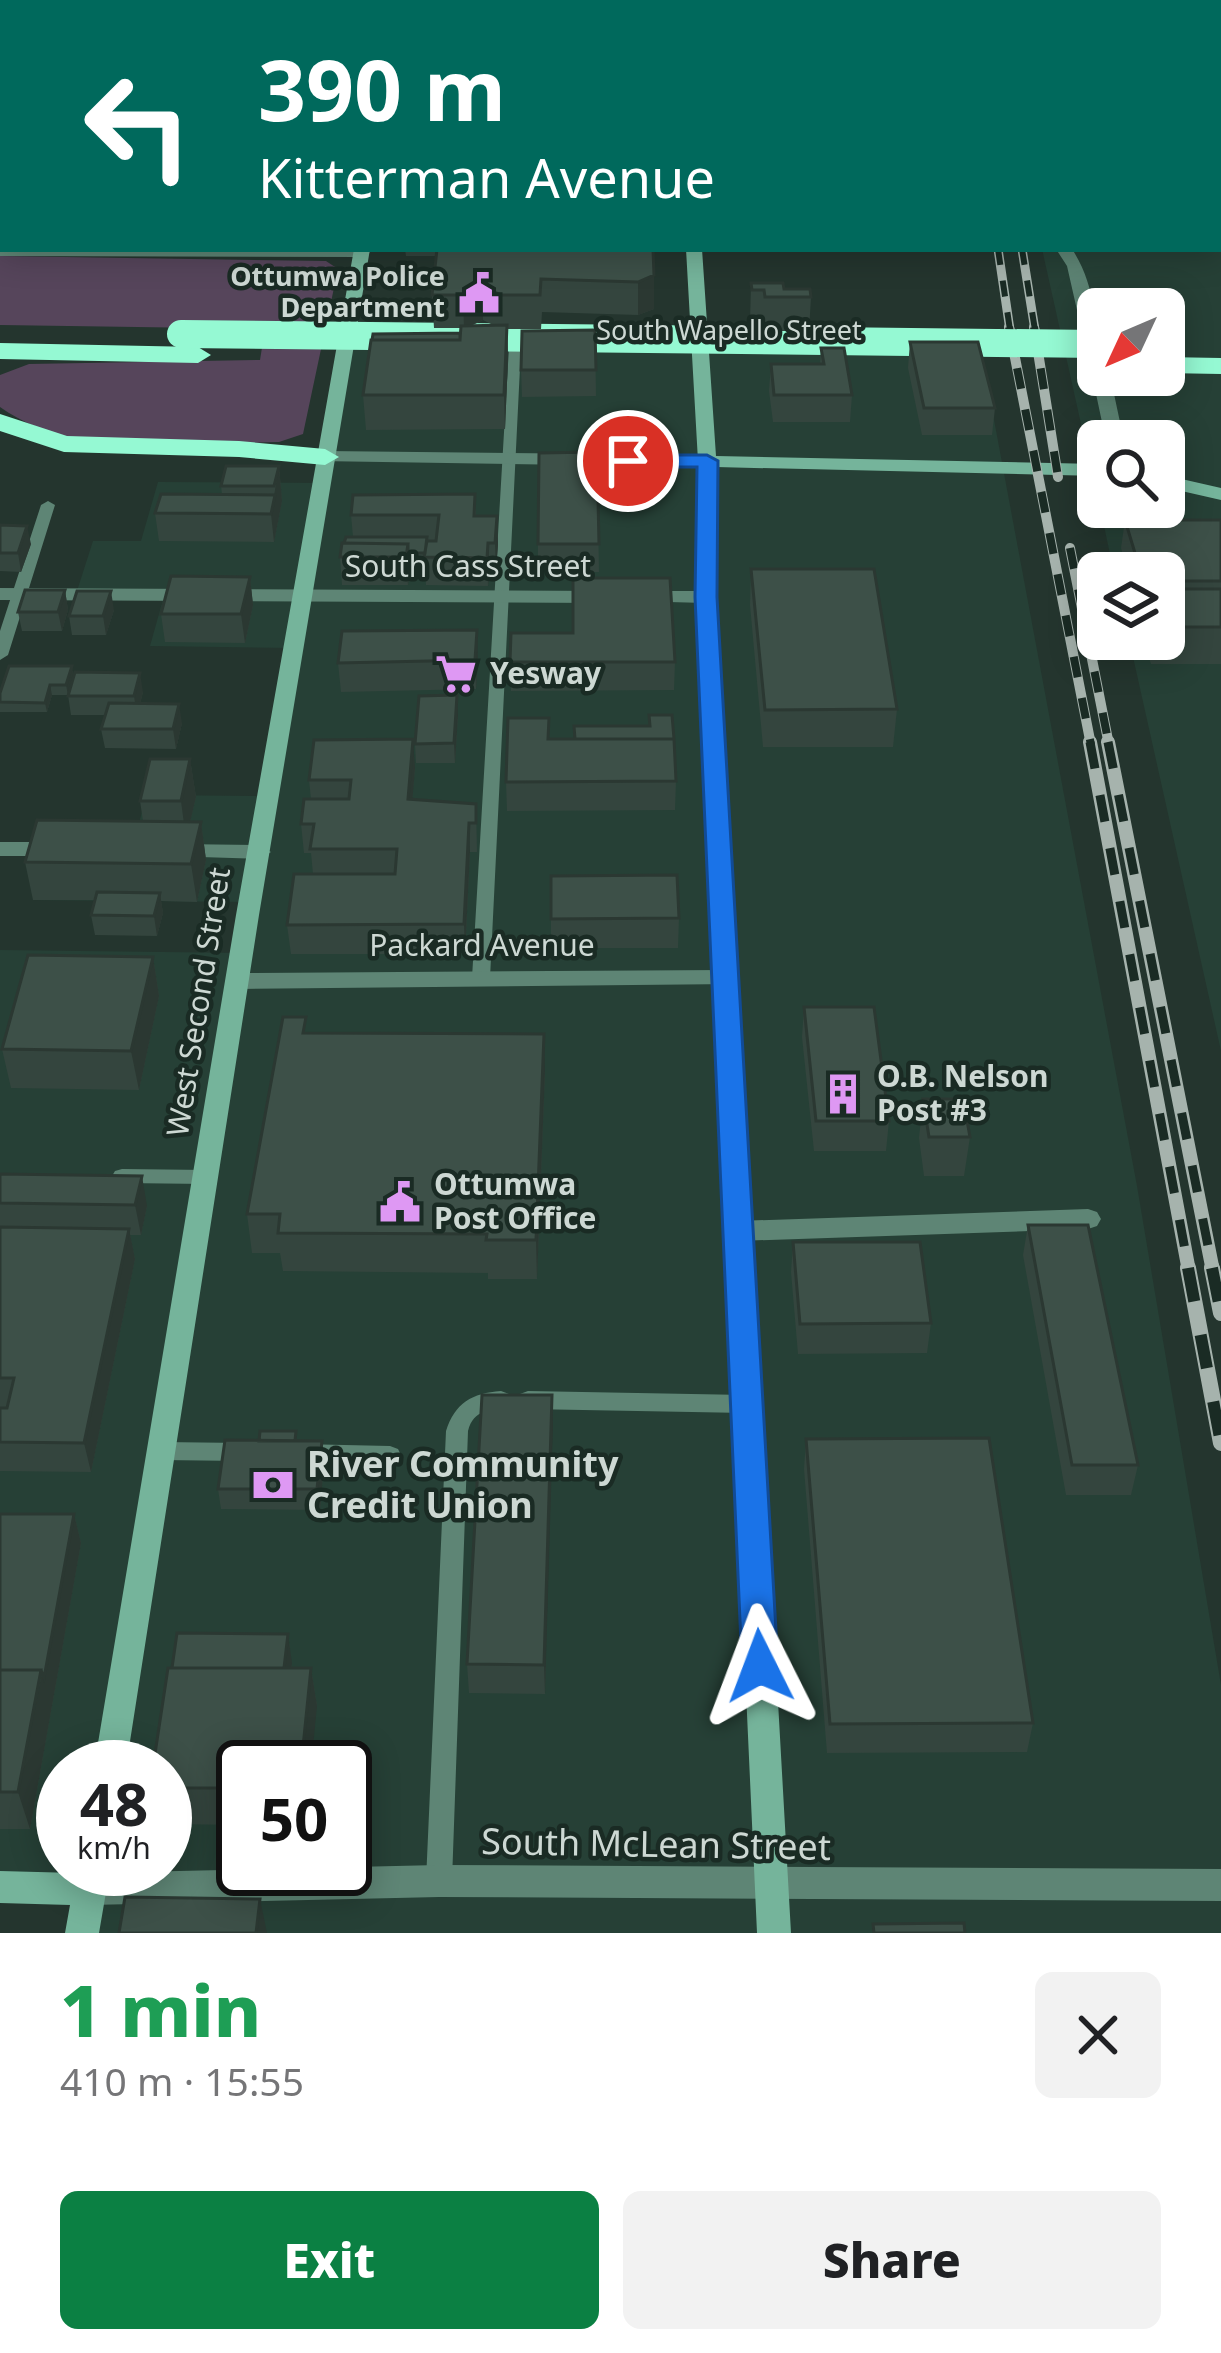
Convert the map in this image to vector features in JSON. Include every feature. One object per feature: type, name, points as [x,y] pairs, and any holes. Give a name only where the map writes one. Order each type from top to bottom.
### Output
[{"type":"highway","points":[[0,334],[190,345]]},
{"type":"highway","name":"South Wapello Street","points":[[0,351],[190,345],[1077,344]]},
{"type":"highway","points":[[1185,344],[1221,345]]},
{"type":"highway","name":"South Wapello Street","points":[[190,345],[1077,363]]},
{"type":"highway","points":[[0,367],[46,355],[110,351]]},
{"type":"highway","points":[[1185,365],[1221,366]]},
{"type":"highway","points":[[0,422],[64,444],[238,449],[325,457]]},
{"type":"highway","points":[[0,440],[80,460],[325,457]]},
{"type":"main road","name":"West Second Street","points":[[114,1740],[325,457],[350,346],[362,252]]},
{"type":"main road","points":[[694,252],[707,461],[706,597],[774,1933]]},
{"type":"main road","points":[[707,461],[1077,469]]},
{"type":"main road","points":[[1185,486],[1221,494]]},
{"type":"main road","points":[[0,1886],[36,1883]]},
{"type":"main road","points":[[82,1933],[88,1896]]},
{"type":"street","points":[[1066,252],[1076,266],[1081,288]]},
{"type":"street","name":"South Wapello Street","points":[[350,346],[981,350]]},
{"type":"street","points":[[325,457],[707,461]]},
{"type":"street","name":"South Cass Street","points":[[10,594],[706,597]]},
{"type":"street","points":[[0,849],[94,850]]},
{"type":"street","points":[[142,850],[260,852]]},
{"type":"street","name":"Packard Avenue","points":[[239,981],[725,978]]},
{"type":"street","points":[[737,1231],[1088,1219]]},
{"type":"street","name":"South McLean Street","points":[[192,1880],[1221,1885]]},
{"type":"lane","points":[[481,978],[515,347]]},
{"type":"lane","points":[[0,655],[10,594],[48,505]]},
{"type":"lane","points":[[92,1175],[207,1177]]},
{"type":"lane","points":[[439,1881],[457,1431],[464,1412],[493,1399],[746,1404]]},
{"type":"lane","points":[[161,1451],[260,1452]]},
{"type":"lane","points":[[296,1453],[390,1456]]},
{"type":"shaded area","points":[[1043,252],[1221,252],[1221,1051],[1134,660],[1185,660],[1185,552],[1110,552],[1104,528],[1185,528],[1185,420],[1080,420]]},
{"type":"shaded area","points":[[0,256],[326,261],[338,269],[303,434],[279,442],[172,446],[98,442],[30,424],[0,407],[0,375],[29,364],[260,360],[265,329],[0,325]]},
{"type":"shaded area","points":[[350,346],[981,350],[1137,1186],[1221,1685],[1221,1933],[82,1933],[88,1896],[192,1896],[192,1740],[36,1740],[36,1888],[0,1887],[0,950],[243,953],[252,902],[33,900],[131,856],[146,795],[267,796],[295,648],[150,646],[164,596],[76,594],[93,541],[141,541],[158,482],[321,483]]},
{"type":"building","points":[[437,252],[653,252],[654,275],[638,282],[541,279],[540,295],[501,295],[482,287],[463,295],[432,295]]},
{"type":"building","points":[[751,283],[810,289],[811,297],[765,297],[764,290],[752,290]]},
{"type":"building","points":[[507,325],[504,395],[363,395],[371,340],[460,340],[461,326]]},
{"type":"building","points":[[595,330],[596,370],[521,370],[522,331]]},
{"type":"building","points":[[460,333],[460,340],[372,340],[373,334]]},
{"type":"building","points":[[910,342],[978,342],[995,408],[924,408]]},
{"type":"building","points":[[821,348],[844,348],[852,395],[774,395],[771,364],[824,364]]},
{"type":"building","points":[[597,452],[599,544],[538,544],[539,453]]},
{"type":"building","points":[[226,466],[279,466],[274,486],[221,486]]},
{"type":"building","points":[[161,494],[275,495],[271,514],[155,513]]},
{"type":"building","points":[[475,494],[474,516],[497,516],[495,543],[488,543],[487,558],[424,557],[427,541],[436,541],[439,515],[351,515],[353,495]]},
{"type":"building","points":[[1185,520],[1221,520],[1221,581],[1185,581],[1185,552],[1135,552],[1127,528],[1185,528]]},
{"type":"building","points":[[0,525],[27,526],[18,553],[0,553]]},
{"type":"building","points":[[346,537],[427,537],[425,553],[408,553],[408,544],[344,543]]},
{"type":"building","points":[[342,543],[408,544],[406,557],[340,557]]},
{"type":"building","points":[[751,569],[874,569],[897,709],[765,710]]},
{"type":"building","points":[[171,576],[250,577],[241,614],[161,614]]},
{"type":"building","points":[[573,578],[670,578],[675,662],[510,662],[511,633],[573,633]]},
{"type":"building","points":[[1185,589],[1221,589],[1221,627],[1185,627]]},
{"type":"building","points":[[25,590],[65,590],[58,612],[18,612]]},
{"type":"building","points":[[77,591],[111,591],[103,616],[69,616]]},
{"type":"building","points":[[477,630],[475,660],[338,663],[342,631]]},
{"type":"building","points":[[9,666],[72,666],[66,685],[50,685],[45,703],[0,702]]},
{"type":"building","points":[[75,672],[140,673],[134,696],[68,696]]},
{"type":"building","points":[[457,695],[454,743],[415,744],[419,696]]},
{"type":"building","points":[[109,703],[179,704],[173,729],[101,729]]},
{"type":"building","points":[[649,715],[672,715],[674,739],[575,739],[574,726],[650,726]]},
{"type":"building","points":[[508,718],[549,718],[548,739],[674,739],[676,781],[506,782]]},
{"type":"building","points":[[413,739],[408,799],[476,804],[476,823],[469,823],[464,924],[287,925],[294,874],[395,874],[397,849],[310,849],[314,824],[301,824],[304,799],[349,799],[351,780],[309,780],[314,740]]},
{"type":"building","points":[[150,759],[190,759],[181,801],[140,801]]},
{"type":"building","points":[[37,820],[201,822],[191,864],[25,862]]},
{"type":"building","points":[[677,875],[679,918],[551,919],[551,876]]},
{"type":"building","points":[[97,892],[160,893],[154,916],[91,915]]},
{"type":"building","points":[[28,955],[153,957],[131,1051],[2,1049]]},
{"type":"building","name":"O.B. Nelson Post #3","points":[[804,1007],[874,1007],[889,1121],[816,1121]]},
{"type":"building","name":"Ottumwa Post Office","points":[[283,1017],[306,1017],[303,1033],[544,1034],[536,1240],[486,1240],[487,1234],[278,1233],[280,1214],[247,1214]]},
{"type":"building","points":[[923,1099],[963,1099],[970,1137],[929,1137]]},
{"type":"building","points":[[0,1174],[142,1176],[135,1205],[0,1203]]},
{"type":"building","points":[[1028,1225],[1088,1225],[1138,1465],[1072,1465]]},
{"type":"building","points":[[0,1227],[129,1229],[84,1443],[0,1442],[0,1408],[7,1408],[14,1378],[0,1378]]},
{"type":"building","points":[[793,1242],[920,1242],[931,1323],[800,1324]]},
{"type":"building","points":[[482,1395],[552,1395],[544,1665],[467,1664]]},
{"type":"building","points":[[260,1431],[296,1431],[295,1441],[259,1441]]},
{"type":"building","points":[[989,1438],[1033,1723],[830,1724],[806,1439]]},
{"type":"building","points":[[225,1440],[322,1441],[317,1489],[218,1489]]},
{"type":"building","points":[[0,1514],[74,1514],[44,1678],[41,1670],[0,1670]]},
{"type":"building","points":[[177,1633],[288,1634],[284,1668],[172,1668]]},
{"type":"building","points":[[168,1668],[311,1668],[304,1740],[216,1740],[216,1788],[192,1788],[192,1740],[157,1740]]},
{"type":"building","points":[[0,1670],[41,1670],[18,1792],[0,1792]]},
{"type":"building","points":[[125,1897],[260,1899],[256,1933],[119,1933]]},
{"type":"building","points":[[964,1923],[965,1933],[874,1933],[873,1924]]},
{"type":"railway","points":[[998,252],[1010,330]]},
{"type":"railway","points":[[1022,252],[1035,330]]},
{"type":"railway","points":[[1009,327],[1091,745]]},
{"type":"railway","points":[[1034,327],[1058,477]]},
{"type":"railway","points":[[1070,548],[1109,745]]},
{"type":"railway","points":[[1090,742],[1189,1271]]},
{"type":"railway","points":[[1108,742],[1213,1271]]},
{"type":"railway","points":[[1188,1268],[1221,1443]]},
{"type":"railway","points":[[1212,1268],[1221,1313]]},
{"type":"place","name":"Ottumwa Police Department","points":[[479,293]]},
{"type":"place","name":"Yesway","points":[[456,674]]},
{"type":"place","name":"O.B. Nelson Post #3","points":[[843,1094]]},
{"type":"place","name":"Ottumwa Post Office","points":[[400,1202]]},
{"type":"place","name":"River Community Credit Union","points":[[273,1485]]},
{"type":"route","points":[[628,461],[707,461],[706,597],[760,1666]]}]
